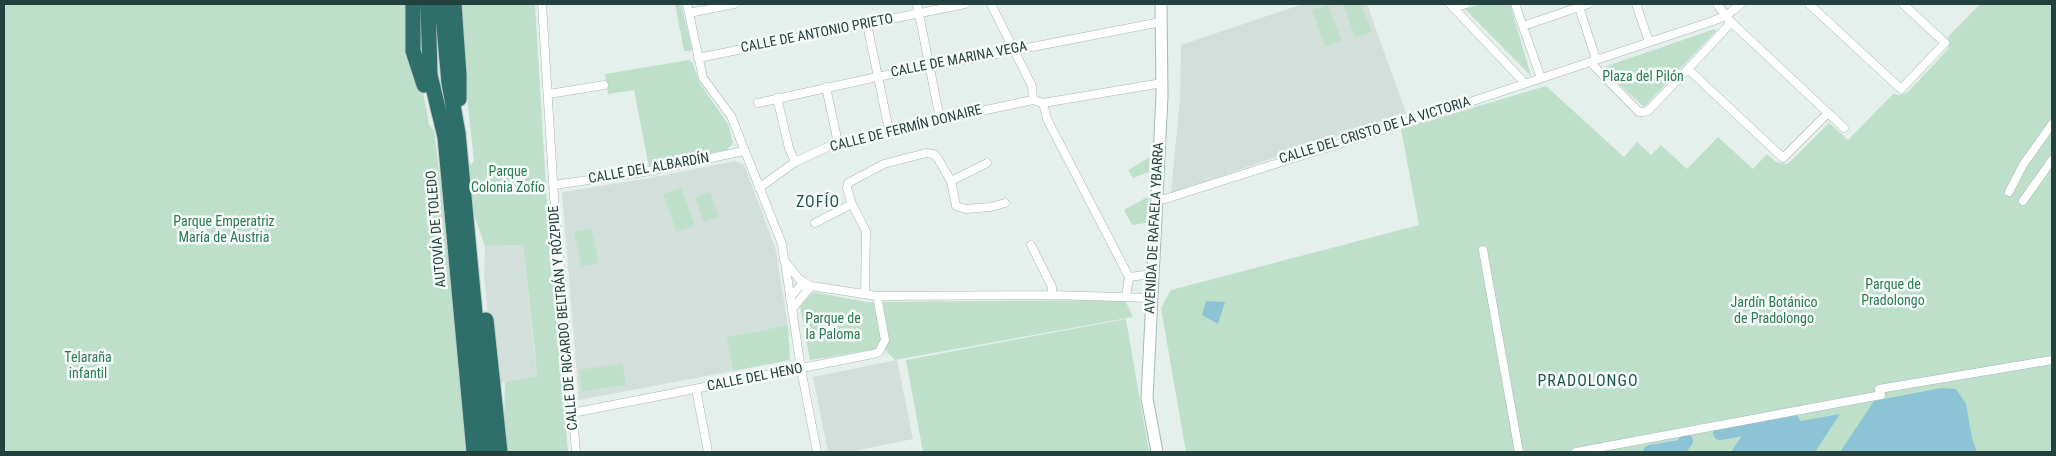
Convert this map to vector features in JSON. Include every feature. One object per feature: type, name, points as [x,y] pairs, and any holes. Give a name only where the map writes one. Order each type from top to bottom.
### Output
[{"type":"highway","points":[[413,4],[413,51],[427,94],[438,108]]},
{"type":"highway","name":"AUTOVÍA DE TOLEDO","points":[[428,4],[430,75],[446,146],[474,452]]},
{"type":"highway","points":[[442,4],[449,82],[458,133],[488,452]]},
{"type":"highway","points":[[454,4],[460,75],[458,133]]},
{"type":"highway","points":[[464,197],[478,248],[500,452]]},
{"type":"main road","name":"AVENIDA DE RAFAELA YBARRA","points":[[1157,452],[1147,398],[1162,83],[1161,4]]},
{"type":"street","name":"CALLE DE RICARDO BELTRÁN Y RÓZPIDE","points":[[542,4],[554,185],[576,452]]},
{"type":"street","points":[[687,4],[703,78],[731,116],[782,244],[801,369],[817,452]]},
{"type":"street","points":[[689,13],[734,4]]},
{"type":"street","points":[[918,4],[940,119]]},
{"type":"street","name":"CALLE DE ANTONIO PRIETO","points":[[698,58],[965,4]]},
{"type":"street","points":[[991,4],[1032,86],[1033,100],[1044,103],[1162,83]]},
{"type":"street","points":[[1452,6],[1466,4]]},
{"type":"street","points":[[1515,4],[1541,78]]},
{"type":"street","points":[[1523,26],[1578,5],[1588,4]]},
{"type":"street","points":[[1636,4],[1649,42]]},
{"type":"street","points":[[1717,4],[1728,18],[1844,128]]},
{"type":"street","name":"CALLE DEL CRISTO DE LA VICTORIA","points":[[1157,199],[1166,199],[1728,18],[1740,4]]},
{"type":"street","points":[[1809,4],[1901,89],[1944,43],[1903,4]]},
{"type":"street","points":[[1578,5],[1594,60]]},
{"type":"street","points":[[1452,6],[1523,84]]},
{"type":"street","name":"CALLE DEL CRISTO DE LA VICTORIA","points":[[1594,60],[1594,66],[1639,112],[1648,111],[1728,26],[1728,18]]},
{"type":"street","name":"CALLE DE MARINA VEGA","points":[[758,103],[826,87],[1013,49],[1161,22]]},
{"type":"street","points":[[867,24],[888,130]]},
{"type":"street","points":[[1688,69],[1782,158],[1828,113]]},
{"type":"street","points":[[549,94],[604,85]]},
{"type":"street","points":[[826,87],[838,143]]},
{"type":"street","points":[[777,98],[789,148],[795,162]]},
{"type":"street","name":"CALLE DE FERMÍN DONAIRE","points":[[759,188],[795,162],[838,143],[888,130],[1033,100]]},
{"type":"street","points":[[1044,103],[1047,119],[1129,277],[1126,297]]},
{"type":"street","points":[[2009,192],[2023,165],[2052,124]]},
{"type":"street","name":"CALLE DEL ALBARDÍN","points":[[554,185],[644,172],[744,151]]},
{"type":"street","points":[[865,294],[866,231],[852,204],[847,188],[848,183],[884,164],[926,153],[938,157],[951,181],[956,206],[966,209],[991,207],[1005,203]]},
{"type":"street","points":[[2023,200],[2052,160]]},
{"type":"street","points":[[951,181],[987,163]]},
{"type":"street","points":[[815,223],[852,204]]},
{"type":"street","points":[[1031,245],[1052,287],[1052,295]]},
{"type":"street","points":[[1483,250],[1519,452]]},
{"type":"street","points":[[784,260],[799,279],[811,286]]},
{"type":"street","points":[[1129,277],[1153,274]]},
{"type":"street","points":[[1110,297],[1121,292],[1129,277]]},
{"type":"street","points":[[790,298],[800,286],[877,296],[1052,295],[1151,298]]},
{"type":"street","points":[[793,308],[811,286]]},
{"type":"street","name":"CALLE DEL HENO","points":[[572,413],[879,352],[885,340],[877,296]]},
{"type":"street","points":[[1576,452],[1881,395],[1879,389],[2052,360]]},
{"type":"street","points":[[696,389],[708,452]]},
{"type":"shaded area","points":[[1303,4],[1367,4],[1406,113],[1171,193],[1180,99],[1181,45]]},
{"type":"shaded area","points":[[735,161],[744,165],[775,247],[788,325],[726,337],[733,371],[579,400],[562,192],[645,179]]},
{"type":"shaded area","points":[[523,245],[537,376],[495,384],[484,277],[485,246]]},
{"type":"shaded area","points":[[897,360],[913,439],[849,452],[828,452],[813,377]]},
{"type":"green space","name":"Parque Emperatriz María de Austria","points":[[4,4],[411,4],[429,125],[434,130],[455,302],[468,452],[4,452]]},
{"type":"green space","name":"Parque Colonia Zofío","points":[[457,4],[535,4],[549,238],[568,452],[506,452],[504,422],[505,382],[537,376],[535,352],[523,245],[485,246],[471,206],[468,167],[474,161]]},
{"type":"green space","points":[[675,4],[681,4],[692,49],[690,51],[684,51]]},
{"type":"green space","points":[[1343,4],[1361,4],[1372,32],[1355,38]]},
{"type":"green space","points":[[1481,4],[1510,4],[1531,76],[1465,9]]},
{"type":"green space","name":"Parque de Pradolongo","points":[[1980,4],[2052,4],[2052,452],[1186,452],[1161,308],[1171,290],[1419,225],[1401,129],[1546,86],[1624,157],[1637,142],[1651,155],[1661,145],[1687,169],[1718,137],[1753,169],[1767,154],[1776,162],[1786,164],[1829,123],[1848,140],[1893,94],[1899,95],[1908,92],[1949,48],[1948,37]]},
{"type":"green space","points":[[1328,5],[1342,40],[1325,47],[1312,10]]},
{"type":"green space","name":"Plaza del Pilón","points":[[1715,29],[1716,31],[1644,107],[1601,68]]},
{"type":"green space","points":[[689,60],[693,63],[699,82],[728,124],[733,143],[727,150],[649,167],[634,90],[608,94],[605,74]]},
{"type":"green space","points":[[1150,157],[1149,172],[1133,178],[1128,170]]},
{"type":"green space","points":[[681,188],[695,226],[677,232],[663,194]]},
{"type":"green space","points":[[710,192],[719,217],[704,222],[695,197]]},
{"type":"green space","points":[[1149,196],[1146,223],[1132,225],[1124,210]]},
{"type":"green space","points":[[591,228],[599,263],[582,267],[574,232]]},
{"type":"green space","name":"Parque de la Paloma","points":[[813,292],[867,302],[1125,300],[1133,317],[895,360],[883,348],[810,360],[800,306]]},
{"type":"green space","points":[[1126,319],[1149,452],[923,452],[906,360]]},
{"type":"green space","points":[[788,325],[790,360],[733,371],[726,337]]},
{"type":"green space","points":[[623,363],[626,385],[582,392],[579,370]]},
{"type":"water","points":[[1206,301],[1225,302],[1218,324],[1202,315]]},
{"type":"water","points":[[1941,388],[1956,389],[1966,404],[1972,438],[1977,452],[1840,452],[1874,401]]},
{"type":"water","points":[[1840,414],[1815,452],[1731,452],[1745,431]]},
{"type":"waterway","points":[[1720,433],[1792,420],[1793,422]]},
{"type":"waterway","points":[[1650,452],[1681,447],[1686,441]]},
{"type":"district","name":"ZOFÍO","points":[[818,203]]},
{"type":"district","name":"PRADOLONGO","points":[[1588,382]]},
{"type":"park label","name":"Jardín Botánico de Pradolongo","points":[[1774,312]]},
{"type":"park label","name":"Telaraña infantil","points":[[88,366]]}]
